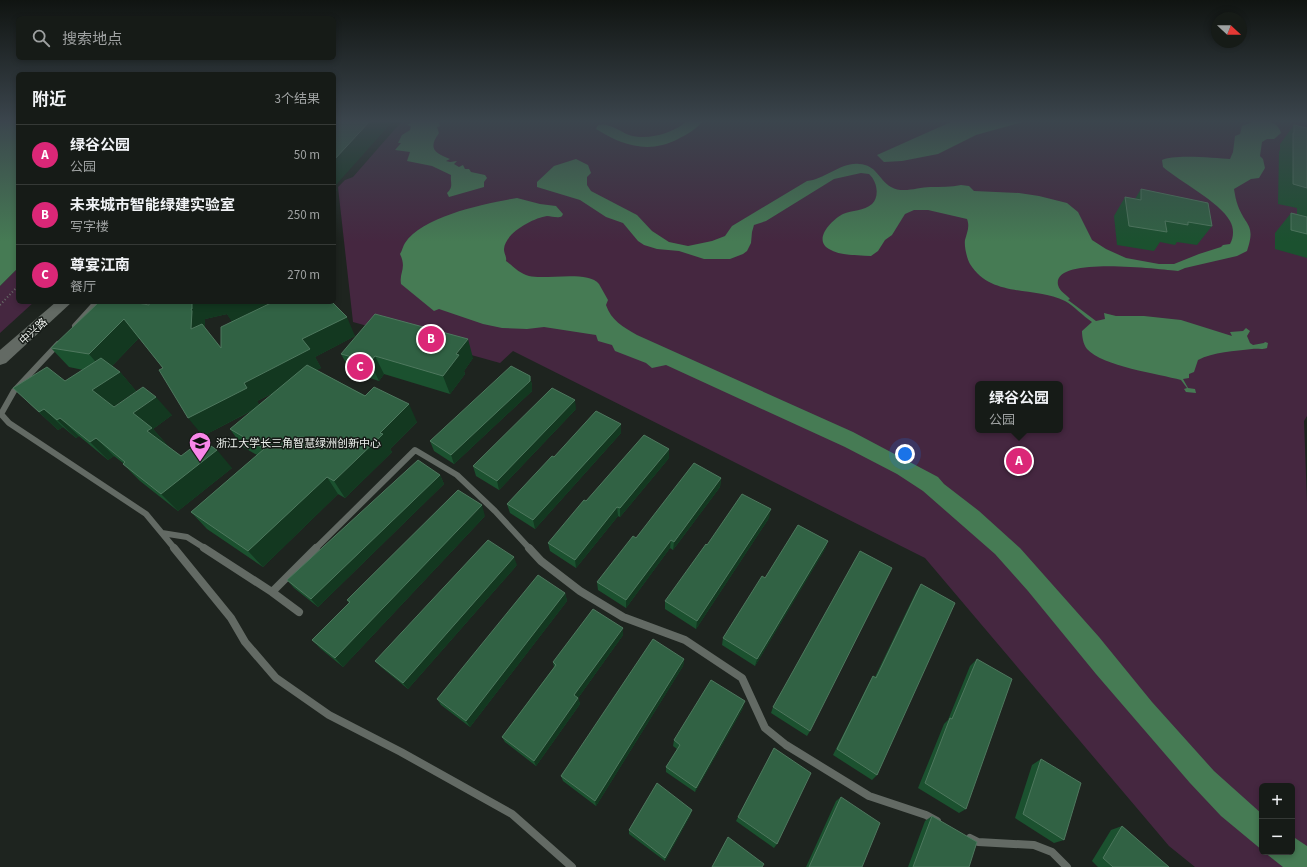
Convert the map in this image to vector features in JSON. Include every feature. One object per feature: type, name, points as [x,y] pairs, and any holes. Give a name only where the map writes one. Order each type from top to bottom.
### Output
[{"type":"main road","name":"中兴路","points":[[0,348],[49,304]]},
{"type":"main road","name":"中兴路","points":[[0,359],[62,304]]},
{"type":"lane","points":[[95,304],[14,391],[1,414],[9,423],[146,514],[231,618],[245,642],[276,678],[329,714],[512,814],[572,867]]},
{"type":"lane","points":[[272,592],[415,450],[457,475],[495,511],[541,561],[580,591],[623,617],[685,640],[742,678],[765,728],[786,745],[869,796],[926,815],[945,825]]},
{"type":"lane","points":[[162,533],[187,537],[272,592],[299,612]]},
{"type":"lane","points":[[965,835],[978,842],[1034,845],[1052,852],[1067,867]]},
{"type":"path","points":[[0,305],[16,288]]},
{"type":"shaded area","points":[[0,161],[16,161],[16,270],[0,286]]},
{"type":"shaded area","points":[[367,161],[1307,161],[1307,416],[1304,421],[1307,502],[1307,867],[1195,867],[1169,846],[925,558],[513,351],[500,363],[353,322],[338,187],[345,180],[353,177]]},
{"type":"shaded area","points":[[409,161],[457,161],[454,164],[459,167],[463,165],[465,169],[485,175],[487,178],[484,182],[484,187],[449,197],[447,193],[451,186],[451,175],[432,166]]},
{"type":"shaded area","points":[[568,161],[581,161],[588,165],[591,173],[587,177],[587,185],[591,191],[637,215],[652,231],[669,242],[688,246],[712,241],[725,236],[732,226],[807,181],[820,178],[839,168],[852,164],[859,164],[870,167],[887,184],[900,190],[961,185],[969,186],[974,191],[1019,193],[1067,203],[1078,212],[1092,240],[1106,249],[1126,258],[1159,264],[1174,264],[1223,245],[1230,244],[1233,230],[1230,221],[1225,214],[1209,199],[1163,167],[1162,161],[1264,161],[1265,168],[1259,178],[1251,179],[1234,189],[1238,206],[1250,230],[1251,236],[1247,251],[1237,256],[1178,271],[1110,266],[1089,267],[1072,270],[1061,276],[1058,285],[1070,299],[1068,300],[1096,321],[1105,319],[1104,313],[1116,316],[1144,316],[1181,320],[1232,336],[1230,332],[1243,331],[1246,328],[1250,331],[1247,336],[1250,343],[1253,345],[1265,342],[1268,343],[1267,348],[1265,349],[1224,352],[1210,355],[1198,360],[1194,372],[1189,374],[1189,378],[1183,379],[1188,388],[1195,389],[1196,393],[1186,392],[1184,389],[1187,388],[1181,380],[1131,369],[1094,355],[1087,349],[1082,333],[1082,331],[1092,322],[1065,301],[1053,296],[1001,287],[989,282],[979,275],[970,264],[966,252],[965,240],[968,227],[967,219],[928,210],[914,210],[905,214],[892,235],[885,240],[878,251],[871,256],[844,254],[829,249],[824,245],[823,235],[834,220],[843,214],[865,208],[874,201],[877,193],[876,184],[869,174],[861,173],[834,179],[766,221],[754,225],[751,243],[747,251],[730,259],[704,259],[679,251],[657,249],[644,245],[638,241],[623,223],[606,217],[580,200],[537,187],[537,182],[554,166]]},
{"type":"shaded area","points":[[517,198],[540,204],[556,206],[563,214],[559,217],[541,217],[521,227],[509,237],[504,249],[506,261],[520,272],[536,277],[576,276],[594,280],[599,284],[608,300],[606,305],[614,319],[637,335],[853,432],[938,477],[944,484],[979,511],[1020,548],[1099,637],[1152,702],[1214,771],[1259,811],[1259,848],[1221,816],[1190,783],[995,554],[923,491],[897,474],[845,447],[666,365],[652,368],[646,363],[615,351],[612,345],[598,341],[596,335],[544,327],[527,329],[502,328],[483,324],[439,309],[434,311],[401,284],[403,263],[400,254],[405,243],[413,234],[425,225],[440,218],[489,203]]},
{"type":"shaded area","points":[[16,270],[16,304],[32,304],[0,333],[0,286]]},
{"type":"shaded area","points":[[1295,838],[1307,846],[1307,867],[1283,867],[1268,855],[1295,855]]},
{"type":"building","points":[[1293,161],[1307,161],[1307,188],[1293,184]]},
{"type":"building","points":[[1141,189],[1208,203],[1212,226],[1188,222],[1188,225],[1165,221],[1167,232],[1129,226],[1125,197],[1141,200]]},
{"type":"building","points":[[1291,213],[1307,217],[1307,234],[1291,230]]},
{"type":"building","points":[[97,304],[192,304],[191,329],[202,324],[221,348],[221,327],[269,304],[334,304],[347,317],[302,339],[310,349],[244,383],[247,388],[188,418],[159,370],[163,368],[124,319],[89,354],[51,348]]},
{"type":"building","points":[[375,314],[468,339],[456,354],[459,355],[443,376],[375,356],[370,362],[341,354]]},
{"type":"building","points":[[101,358],[120,372],[92,390],[114,407],[143,387],[156,397],[133,413],[152,428],[147,431],[181,456],[202,440],[217,450],[161,494],[123,464],[125,462],[96,438],[90,442],[60,418],[57,420],[44,409],[39,412],[13,388],[47,367],[65,381]]},
{"type":"building","points":[[307,365],[365,396],[374,387],[409,404],[380,433],[383,434],[334,481],[327,477],[248,551],[191,512],[264,449],[230,429]]},
{"type":"building","points":[[511,366],[530,376],[530,381],[451,455],[430,441]]},
{"type":"building","points":[[552,388],[575,400],[497,481],[473,466]]},
{"type":"building","points":[[596,411],[621,424],[533,520],[507,504],[552,456],[554,457]]},
{"type":"building","points":[[644,435],[669,449],[620,508],[617,507],[575,560],[548,543],[584,500],[586,501]]},
{"type":"building","points":[[418,460],[440,475],[311,599],[287,580]]},
{"type":"building","points":[[694,463],[721,478],[674,542],[671,540],[626,600],[597,582],[633,536],[636,538]]},
{"type":"building","points":[[458,490],[482,505],[335,658],[312,640],[350,602],[347,600]]},
{"type":"building","points":[[742,494],[771,509],[697,621],[665,601],[706,544],[707,545]]},
{"type":"building","points":[[798,525],[828,541],[757,659],[723,638],[762,576],[765,578]]},
{"type":"building","points":[[488,540],[514,557],[403,683],[375,661]]},
{"type":"building","points":[[860,551],[892,568],[810,731],[773,707]]},
{"type":"building","points":[[538,575],[565,593],[466,721],[437,699]]},
{"type":"building","points":[[921,584],[955,603],[877,775],[837,749],[873,676],[876,678]]},
{"type":"building","points":[[593,609],[623,628],[574,695],[578,698],[534,761],[502,737],[556,665],[553,662]]},
{"type":"building","points":[[653,639],[684,659],[595,801],[561,776]]},
{"type":"building","points":[[977,659],[1012,679],[966,809],[925,783],[950,718],[952,719]]},
{"type":"building","points":[[711,680],[745,701],[696,788],[666,767],[680,745],[674,740]]},
{"type":"building","points":[[774,748],[811,773],[777,844],[738,817]]},
{"type":"building","points":[[1041,759],[1081,783],[1064,840],[1023,814]]},
{"type":"building","points":[[657,783],[692,810],[665,858],[629,830]]},
{"type":"building","points":[[841,797],[880,823],[862,867],[809,867]]},
{"type":"building","points":[[932,816],[977,842],[969,867],[913,867]]},
{"type":"building","points":[[1122,826],[1169,867],[1113,867],[1103,858]]},
{"type":"building","points":[[728,837],[764,864],[762,867],[712,867]]},
{"type":"place","name":"未来城市智能绿建实验室","points":[[431,339]]},
{"type":"place","name":"尊宴江南","points":[[360,367]]},
{"type":"place","name":"绿谷公园","points":[[1019,461]]},
{"type":"place","name":"浙江大学长三角智慧绿洲创新中心","points":[[200,462]]}]
